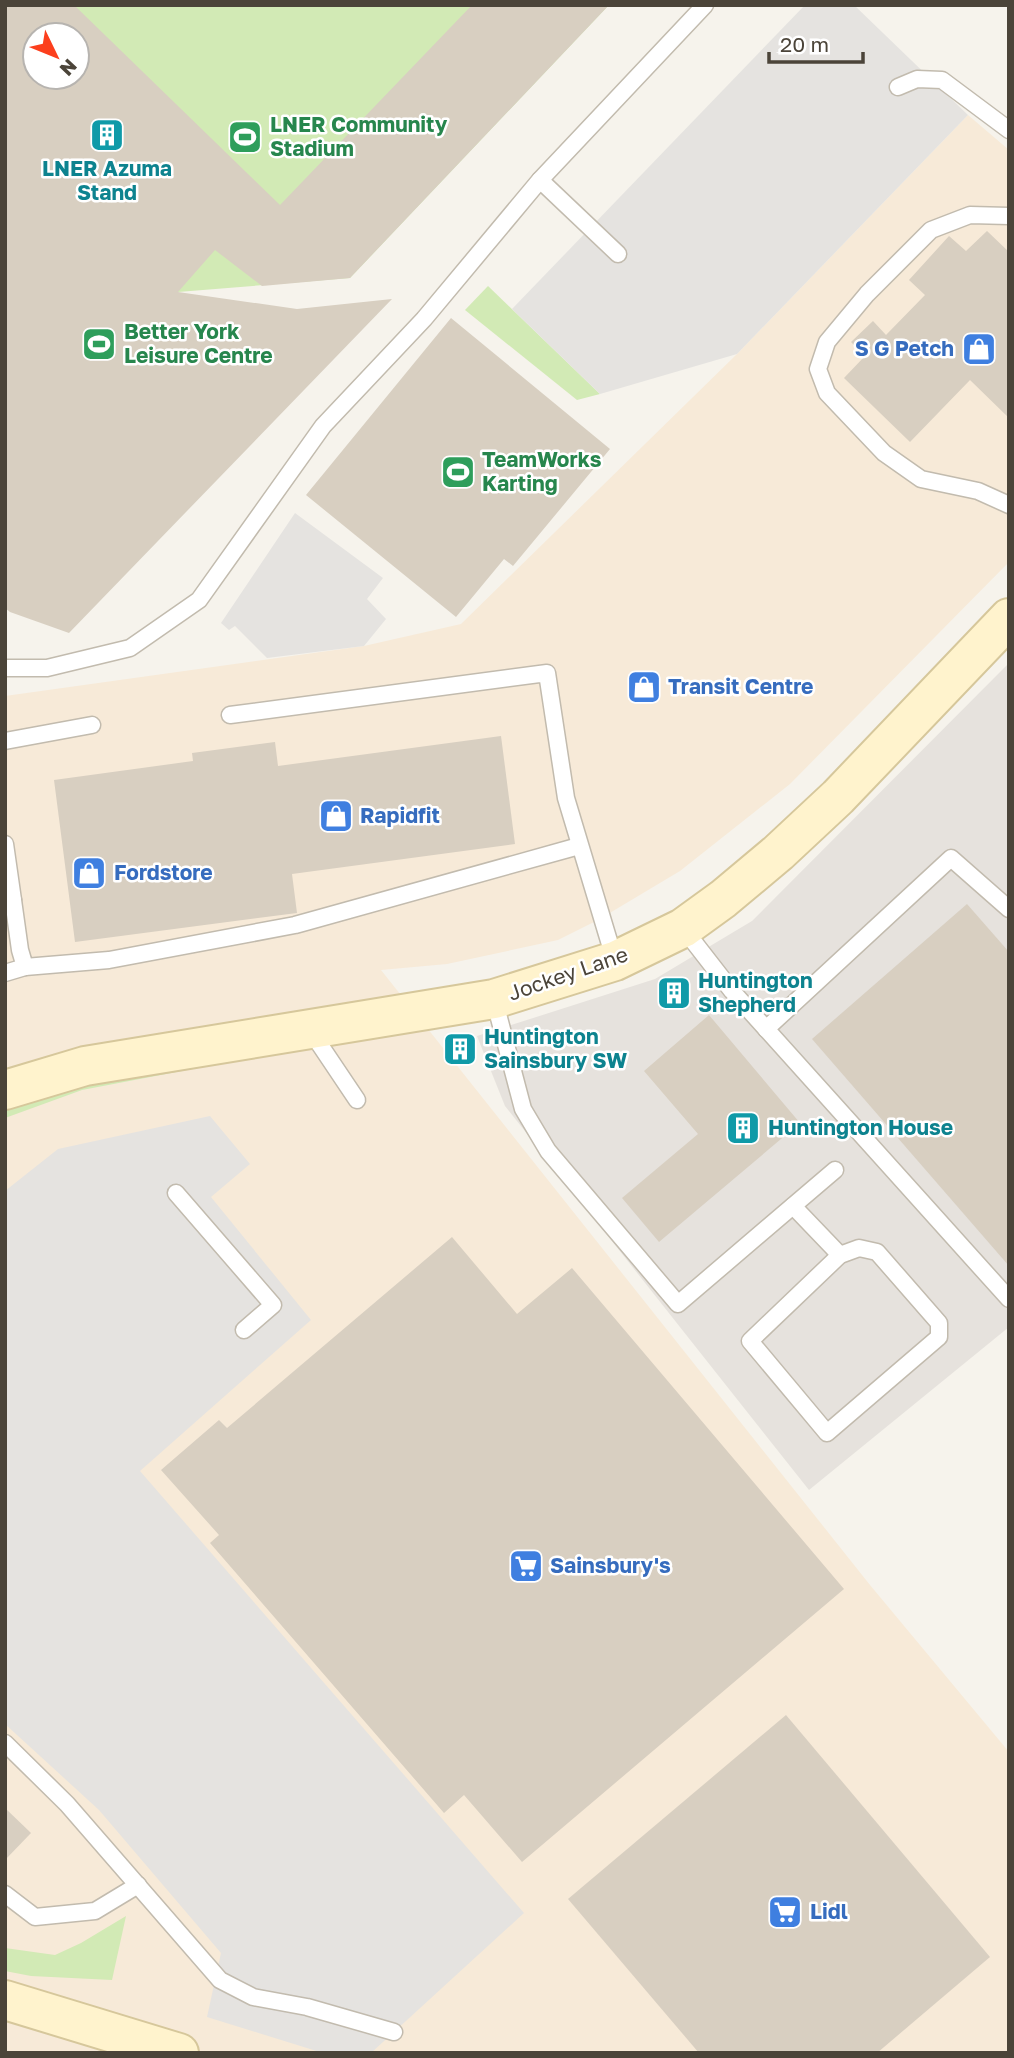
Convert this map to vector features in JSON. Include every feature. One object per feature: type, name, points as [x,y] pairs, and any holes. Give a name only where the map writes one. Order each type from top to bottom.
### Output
[{"type":"street","name":"Jockey Lane","points":[[5,1090],[85,1066],[494,999],[615,961],[683,928],[723,899],[838,797],[1009,618]]},
{"type":"street","points":[[5,2000],[179,2053]]},
{"type":"lane","points":[[5,668],[47,668],[130,648],[199,600],[323,426],[424,319],[540,180],[705,5]]},
{"type":"lane","points":[[898,86],[916,79],[942,80],[1009,130]]},
{"type":"lane","points":[[540,180],[618,254]]},
{"type":"lane","points":[[1009,216],[970,215],[931,230],[867,294],[827,342],[818,369],[827,393],[884,453],[921,479],[978,491],[1009,505]]},
{"type":"lane","points":[[230,715],[547,673],[566,798],[615,961]]},
{"type":"lane","points":[[5,741],[92,725]]},
{"type":"lane","points":[[5,844],[9,896],[25,967]]},
{"type":"lane","points":[[5,973],[25,967],[109,960],[295,925],[579,846]]},
{"type":"lane","points":[[766,1029],[951,858],[1009,909]]},
{"type":"lane","points":[[683,928],[732,991],[1009,1299]]},
{"type":"lane","points":[[494,999],[523,1109],[535,1130],[548,1151],[678,1304],[835,1170]]},
{"type":"lane","points":[[309,1028],[357,1100]]},
{"type":"lane","points":[[176,1193],[273,1305],[244,1330]]},
{"type":"lane","points":[[793,1206],[840,1255]]},
{"type":"lane","points":[[859,1248],[877,1252],[939,1323],[939,1337],[827,1433],[750,1341],[840,1255],[859,1248]]},
{"type":"lane","points":[[5,1743],[66,1804],[220,1980],[253,1997],[307,2007],[394,2032]]},
{"type":"lane","points":[[5,1894],[35,1917],[95,1911],[138,1885]]},
{"type":"shaded area","points":[[805,5],[854,5],[968,115],[737,354],[600,394],[512,309]]},
{"type":"shaded area","points":[[968,115],[1009,150],[1009,562],[790,784],[680,871],[598,920],[558,940],[447,964],[381,970],[870,1585],[1009,1752],[1009,2053],[5,2053],[5,696],[364,646],[461,624],[737,354]]},
{"type":"shaded area","points":[[295,513],[383,578],[367,599],[386,619],[364,646],[267,658],[235,626],[229,630],[221,623]]},
{"type":"shaded area","points":[[1009,663],[1009,1327],[809,1490],[505,1106],[477,1036],[655,979],[752,921]]},
{"type":"shaded area","points":[[210,1116],[250,1164],[211,1197],[311,1320],[140,1471],[524,1913],[371,2053],[323,2053],[207,2017],[221,1953],[99,1810],[5,1724],[5,1191],[58,1149]]},
{"type":"green space","name":"LNER Community Stadium","points":[[5,5],[609,5],[350,278],[178,292],[86,305],[28,91],[91,91],[91,21],[21,21],[21,64]]},
{"type":"green space","points":[[488,286],[600,394],[577,400],[465,310]]},
{"type":"green space","points":[[208,1058],[208,1066],[82,1090],[5,1118],[5,1107],[82,1081]]},
{"type":"green space","points":[[126,1916],[112,1980],[31,1976],[5,1971],[5,1948],[55,1955]]},
{"type":"building","points":[[5,5],[74,5],[90,21],[21,21],[21,91],[91,91],[91,22],[280,205],[472,5],[609,5],[350,278],[262,286],[215,250],[178,292],[297,309],[392,299],[69,633],[5,608]]},
{"type":"building","points":[[987,231],[1009,252],[1009,418],[970,380],[910,442],[844,378],[865,356],[851,342],[873,321],[886,335],[925,295],[909,280],[949,236],[966,251]]},
{"type":"building","name":"TeamWorks Karting","points":[[451,318],[610,449],[513,566],[504,559],[456,617],[306,495]]},
{"type":"building","points":[[501,736],[515,844],[292,874],[297,913],[75,942],[54,780],[193,761],[192,753],[275,742],[278,766]]},
{"type":"building","points":[[967,904],[1009,952],[1009,1266],[812,1039]]},
{"type":"building","name":"Huntington Shepherd","points":[[680,980],[687,1000],[667,1007],[660,987]]},
{"type":"building","name":"Huntington House","points":[[709,1015],[800,1123],[659,1242],[622,1198],[698,1134],[644,1071]]},
{"type":"building","name":"Huntington Sainsbury SW","points":[[470,1039],[471,1057],[449,1057],[448,1040]]},
{"type":"building","name":"Sainsbury's","points":[[452,1237],[517,1314],[572,1268],[844,1589],[522,1862],[464,1795],[444,1813],[210,1543],[219,1535],[161,1470],[219,1420],[227,1428]]},
{"type":"building","points":[[786,1715],[990,1957],[877,2053],[699,2053],[568,1899]]},
{"type":"building","points":[[5,1808],[31,1833],[5,1860]]},
{"type":"place","name":"LNER Azuma Stand","points":[[107,135]]},
{"type":"place","name":"LNER Community Stadium","points":[[245,137]]},
{"type":"place","name":"Better York Leisure Centre","points":[[99,344]]},
{"type":"place","name":"S G Petch","points":[[979,349]]},
{"type":"place","name":"TeamWorks Karting","points":[[458,472]]},
{"type":"place","name":"Transit Centre","points":[[644,687]]},
{"type":"place","name":"Rapidfit","points":[[336,816]]},
{"type":"place","name":"Fordstore","points":[[89,873]]},
{"type":"place","name":"Huntington Shepherd","points":[[674,993]]},
{"type":"place","name":"Huntington Sainsbury SW","points":[[460,1049]]},
{"type":"place","name":"Huntington House","points":[[743,1128]]},
{"type":"place","name":"Sainsbury's","points":[[526,1566]]},
{"type":"place","name":"Lidl","points":[[785,1912]]}]
